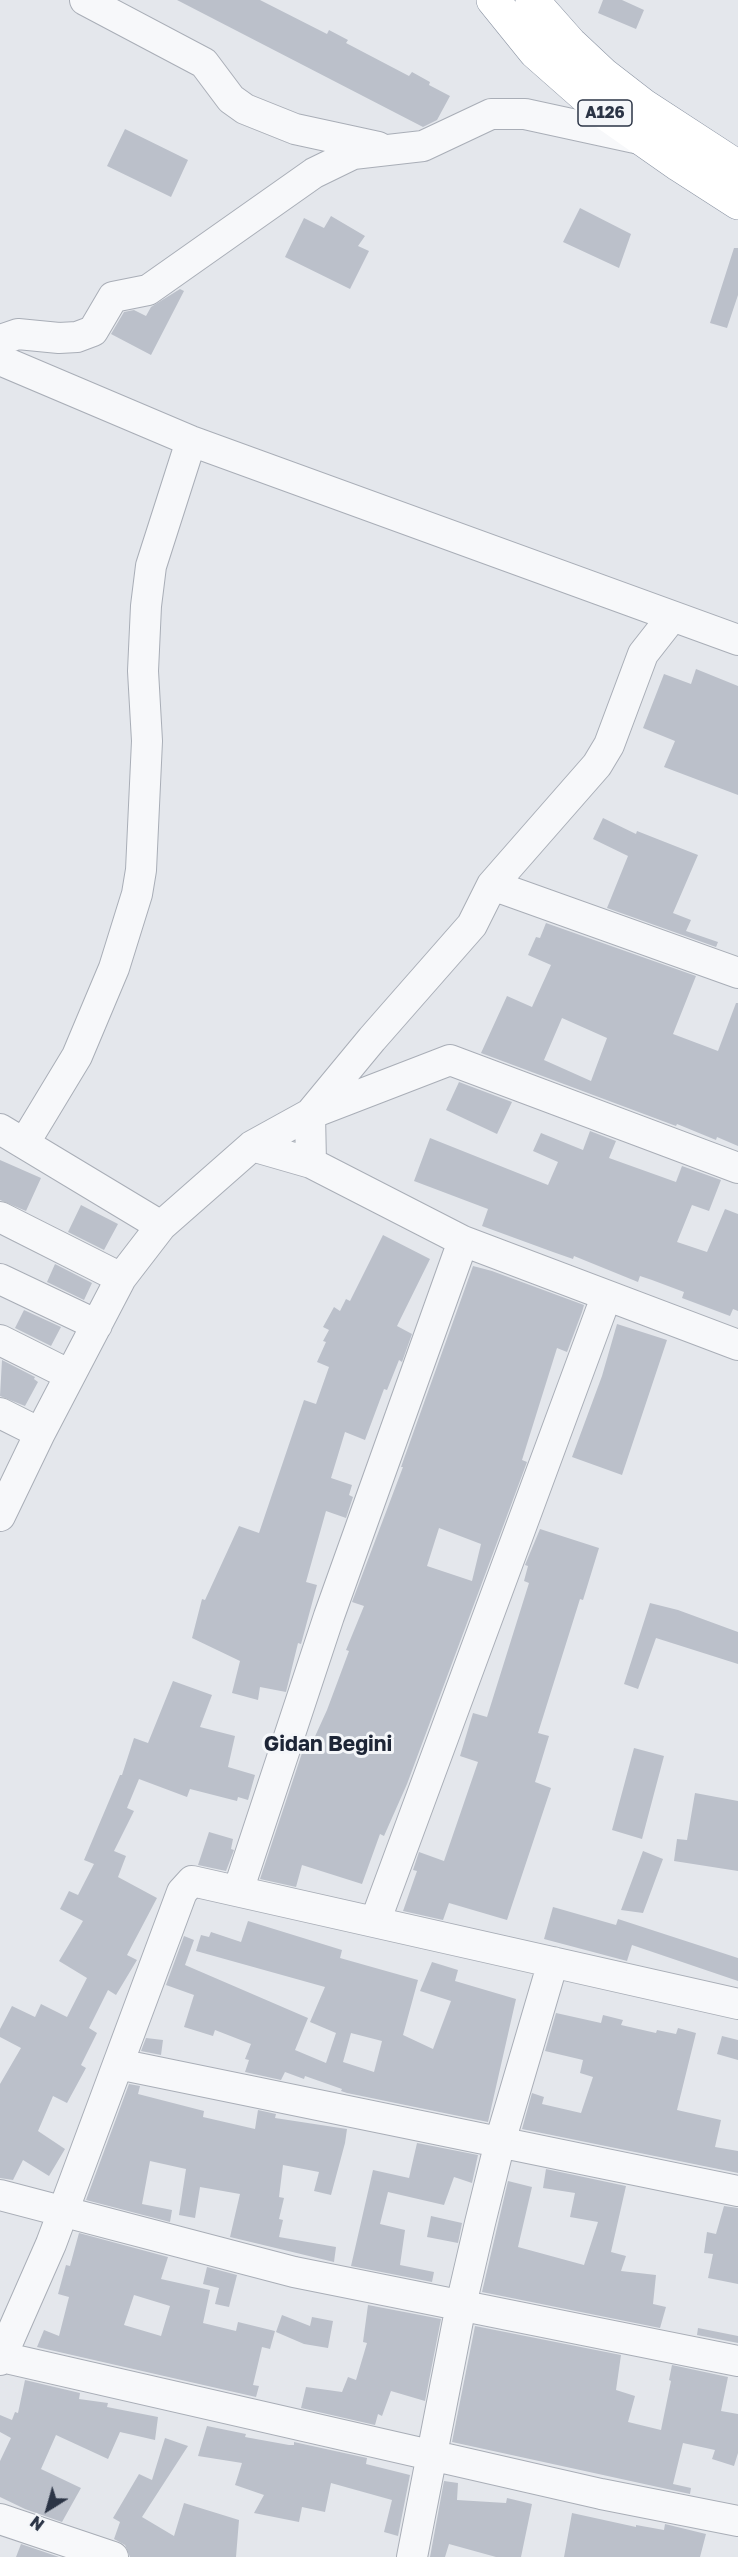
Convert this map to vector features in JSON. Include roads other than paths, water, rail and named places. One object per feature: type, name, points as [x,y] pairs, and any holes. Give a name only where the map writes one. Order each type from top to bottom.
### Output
[{"type":"highway","name":"A126","points":[[493,0],[509,22],[543,59],[602,111],[641,140],[738,203]]},
{"type":"highway","name":"A126","points":[[532,0],[570,43],[603,74],[643,105],[738,167]]},
{"type":"street","points":[[85,0],[204,63],[231,99],[245,109],[295,129],[392,150]]},
{"type":"street","points":[[0,340],[18,334],[50,338],[68,337],[93,331],[112,297],[147,290],[314,173],[353,154],[423,146],[491,114],[536,116],[641,140]]},
{"type":"street","points":[[40,378],[68,337]]},
{"type":"street","points":[[0,360],[191,441],[738,640]]},
{"type":"street","points":[[161,1226],[13,1135],[77,1056],[114,968],[137,894],[141,870],[147,741],[142,671],[148,586],[151,566],[191,441]]},
{"type":"street","points":[[311,1163],[310,1114],[372,1038],[472,925],[492,885],[597,765],[609,745],[643,654],[672,617]]},
{"type":"street","points":[[492,885],[738,973]]},
{"type":"street","points":[[0,1516],[8,1479],[40,1433],[121,1278],[161,1226],[252,1146],[310,1114],[450,1060],[738,1168]]},
{"type":"street","points":[[252,1146],[311,1163],[463,1241],[738,1345]]},
{"type":"street","points":[[0,1217],[121,1278]]},
{"type":"street","points":[[238,1891],[329,1616],[463,1241]]},
{"type":"street","points":[[0,1279],[97,1324]]},
{"type":"street","points":[[375,1922],[606,1297]]},
{"type":"street","points":[[0,1340],[70,1375]]},
{"type":"street","points":[[0,1413],[40,1433]]},
{"type":"street","points":[[738,2004],[192,1881],[182,1892],[63,2210],[1,2359],[601,2494],[738,2521]]},
{"type":"street","points":[[412,2557],[461,2306],[500,2142],[553,1962]]},
{"type":"street","points":[[118,2064],[738,2191]]},
{"type":"street","points":[[0,2195],[294,2272],[738,2361]]},
{"type":"street","points":[[0,2519],[113,2557]]},
{"type":"district","name":"Gidan Begini","points":[[328,1744]]}]
